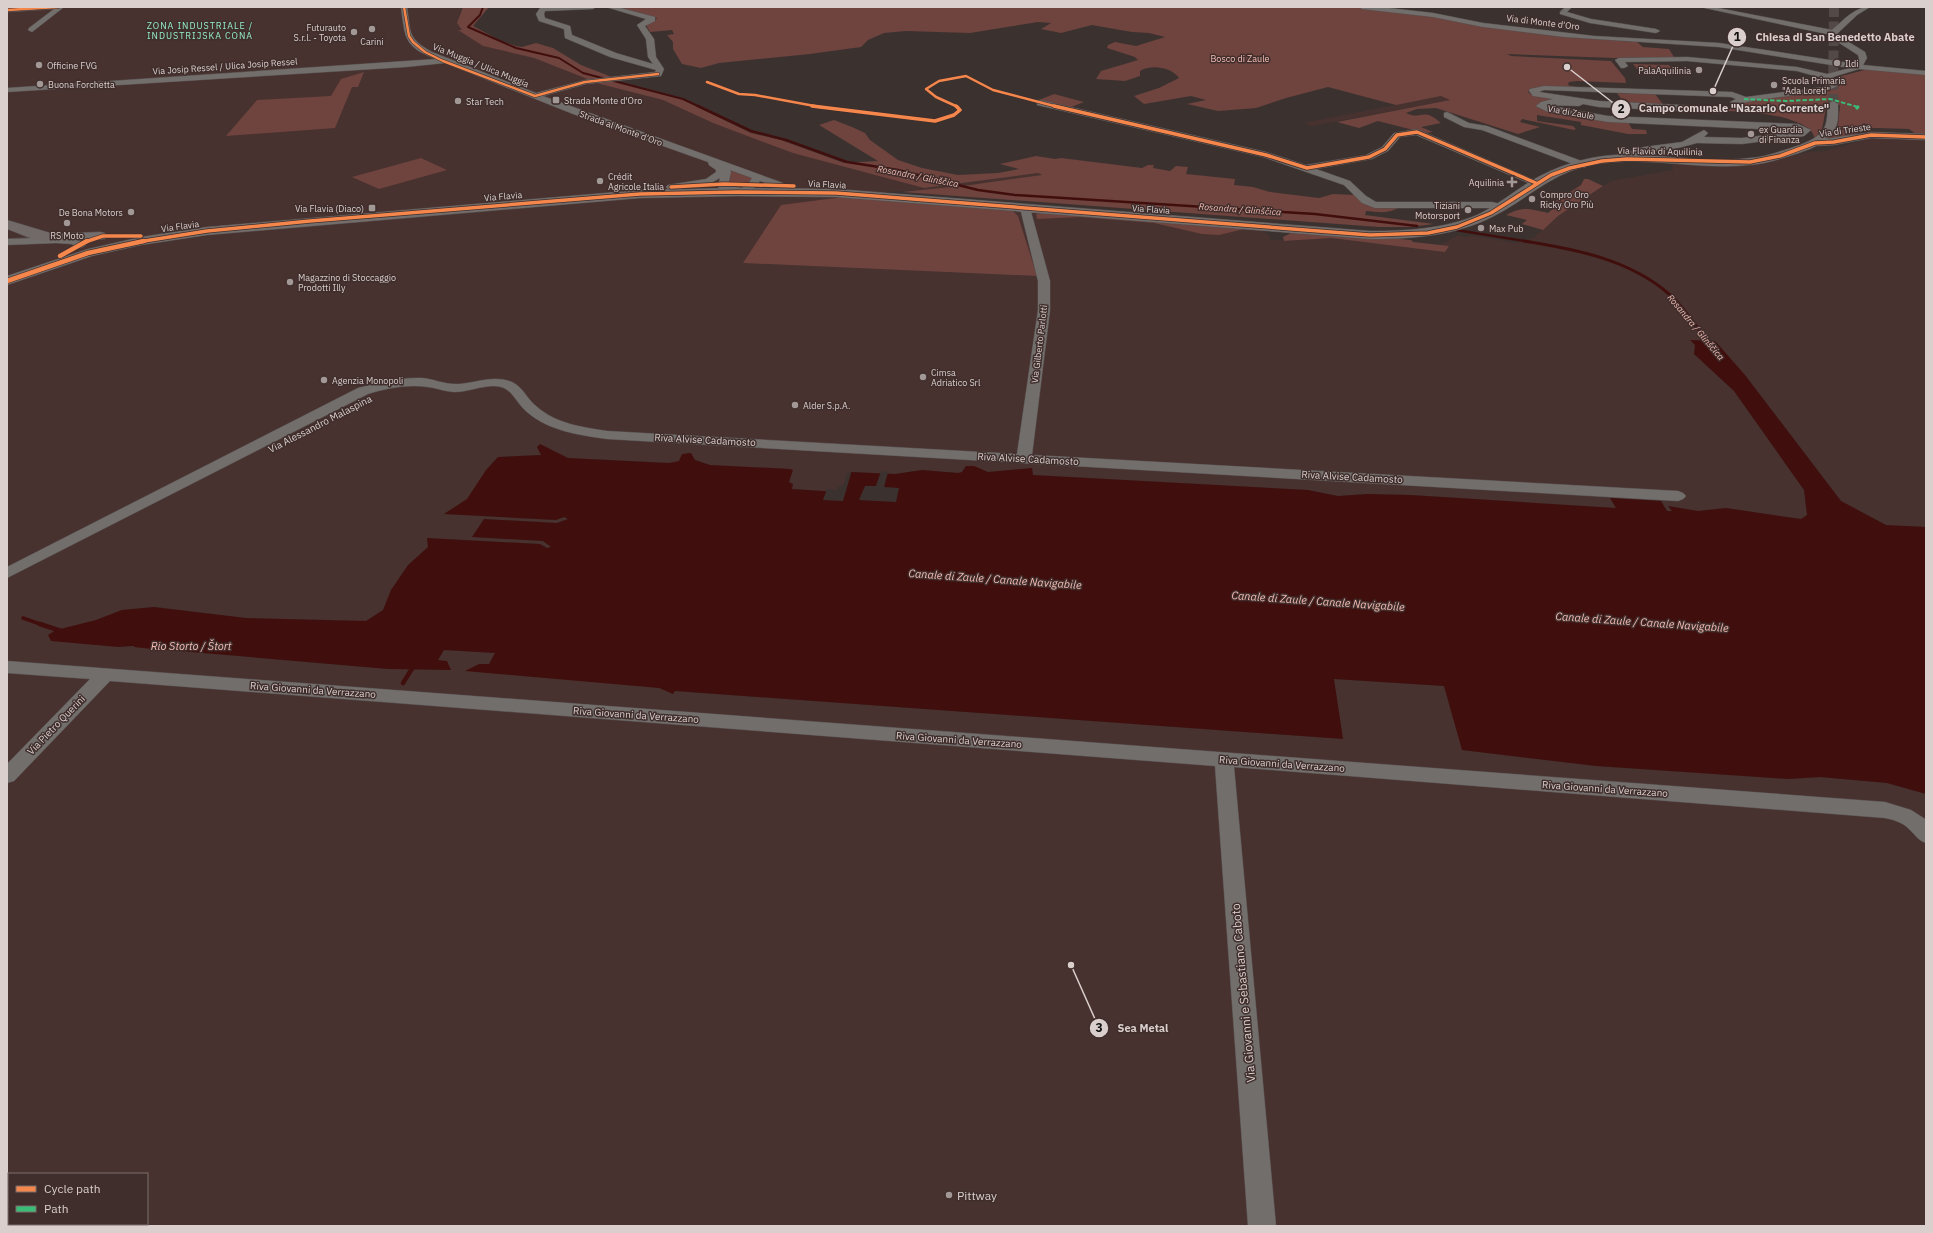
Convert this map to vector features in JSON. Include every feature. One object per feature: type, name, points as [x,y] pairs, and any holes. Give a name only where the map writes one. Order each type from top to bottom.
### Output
[{"type":"highway","points":[[12,226],[52,238]]},
{"type":"highway","points":[[8,242],[20,232],[12,226]]},
{"type":"main road","name":"Via Flavia di Aquilinia","points":[[1445,230],[1482,217],[1501,207],[1536,183],[1551,175],[1584,164],[1642,155],[1750,162],[1780,156],[1815,143],[1830,129],[1833,104]]},
{"type":"main road","name":"Via Flavia","points":[[117,242],[260,221],[671,186],[724,184],[756,180],[780,185],[1371,229],[1427,228]]},
{"type":"main road","name":"Via Flavia","points":[[81,245],[80,248],[83,250],[100,243],[265,224],[609,196],[737,192],[836,193],[1370,235],[1409,235],[1445,230]]},
{"type":"main road","name":"Via Flavia di Aquilinia","points":[[1427,228],[1482,217]]},
{"type":"main road","points":[[52,238],[100,243]]},
{"type":"main road","name":"Via Flavia","points":[[7,281],[70,258],[100,243]]},
{"type":"main road","points":[[7,276],[60,256],[81,245]]},
{"type":"street","points":[[7,10],[58,7]]},
{"type":"street","points":[[32,30],[61,7]]},
{"type":"street","name":"Via Muggia / Ulica Muggia","points":[[404,7],[408,34],[414,45],[428,54],[444,61],[535,96]]},
{"type":"street","points":[[593,7],[542,9],[541,17],[542,19],[567,28],[568,36],[571,38],[613,55],[660,69]]},
{"type":"street","points":[[609,7],[652,19],[641,25],[650,39],[652,56],[660,69]]},
{"type":"street","name":"Via di Monte d'Oro","points":[[1362,7],[1433,15],[1483,25],[1594,38],[1699,43],[1858,67],[1926,73]]},
{"type":"street","name":"Via di Monte d'Oro","points":[[1569,7],[1562,13],[1595,22],[1662,32]]},
{"type":"street","points":[[1624,66],[1619,60],[1678,58],[1797,69],[1829,77],[1830,75],[1851,71],[1858,67],[1863,61],[1862,54],[1836,37],[1834,34],[1703,7]]},
{"type":"street","points":[[1834,34],[1855,14],[1867,7]]},
{"type":"street","name":"Via di Monte d'Oro","points":[[1670,34],[1699,43]]},
{"type":"street","name":"Via Josip Ressel / Ulica Josip Ressel","points":[[7,90],[406,65],[444,61]]},
{"type":"street","points":[[535,96],[594,80],[658,74],[660,69]]},
{"type":"street","name":"Via di Zaule","points":[[1697,140],[1713,124],[1722,110],[1732,103],[1744,99],[1830,88],[1834,83],[1829,77]]},
{"type":"street","name":"Via di Zaule","points":[[1579,102],[1536,94],[1533,90],[1544,88],[1726,95],[1744,99]]},
{"type":"street","name":"Strada al Monte d'Oro","points":[[535,96],[756,180]]},
{"type":"street","name":"Via di Zaule","points":[[1642,155],[1697,140],[1748,141],[1807,132],[1798,127],[1608,119],[1548,109],[1540,106],[1544,102],[1579,102],[1722,110]]},
{"type":"street","points":[[1040,103],[1266,155],[1347,183],[1353,187],[1366,202],[1374,205],[1492,205],[1501,207]]},
{"type":"street","name":"Via Flavia di Aquilinia","points":[[1447,115],[1467,125],[1484,128],[1584,164]]},
{"type":"street","points":[[1307,168],[1369,157],[1385,149],[1397,135],[1417,132],[1536,183]]},
{"type":"street","name":"Via di Trieste","points":[[1815,143],[1834,142],[1871,135],[1926,137]]},
{"type":"street","name":"Strada al Monte d'Oro","points":[[706,160],[721,168]]},
{"type":"street","points":[[721,168],[726,172],[723,187],[728,190],[737,192],[744,191],[756,180]]},
{"type":"street","points":[[671,186],[709,181],[721,173],[721,168]]},
{"type":"street","name":"Via Gilberto Parlotti","points":[[1024,458],[1044,310],[1044,281],[1025,208]]},
{"type":"street","points":[[8,242],[52,238]]},
{"type":"street","points":[[8,242],[70,241],[81,245]]},
{"type":"street","name":"Riva Alvise Cadamosto","points":[[396,384],[418,382],[457,388],[494,383],[506,384],[514,388],[524,403],[544,418],[570,428],[607,435],[1678,496]]},
{"type":"street","name":"Via Alessandro Malaspina","points":[[7,573],[363,391],[396,384]]},
{"type":"street","name":"Via Alessandro Malaspina","points":[[7,586],[396,384]]},
{"type":"street","name":"Riva Giovanni da Verrazzano","points":[[7,667],[1885,810],[1909,818],[1916,822],[1926,836]]},
{"type":"street","name":"Via Pietro Querini","points":[[7,776],[105,675]]},
{"type":"street","name":"Via Giovanni e Sebastiano Caboto","points":[[1224,760],[1262,1226]]},
{"type":"shaded area","points":[[7,7],[463,7],[459,14],[483,46],[534,58],[600,84],[663,100],[713,123],[924,188],[1038,173],[1042,176],[948,188],[839,195],[851,196],[744,263],[1036,276],[1018,216],[1013,211],[1262,231],[1269,235],[1270,240],[1293,241],[1301,238],[1331,238],[1405,246],[1409,243],[1440,245],[1459,235],[1464,237],[1475,236],[1516,243],[1533,238],[1558,216],[1611,181],[1673,170],[1672,163],[1734,165],[1760,164],[1808,152],[1826,151],[1868,139],[1888,137],[1926,140],[1926,527],[1886,525],[1841,501],[1745,375],[1715,341],[1691,340],[1695,345],[1694,354],[1734,391],[1804,490],[1807,515],[1801,519],[1726,508],[1698,511],[1668,506],[1672,512],[1667,511],[1661,501],[1610,498],[1616,508],[1411,495],[1367,494],[1338,496],[1308,490],[1033,475],[1032,468],[988,472],[974,466],[964,468],[962,472],[958,473],[922,470],[895,474],[851,472],[845,485],[839,492],[791,489],[793,484],[789,483],[790,469],[710,465],[695,460],[669,463],[568,458],[540,444],[542,455],[498,457],[467,499],[444,514],[556,520],[564,517],[568,519],[557,523],[484,519],[472,537],[543,541],[551,546],[547,548],[540,544],[427,538],[428,547],[391,590],[383,610],[366,621],[246,618],[154,607],[122,610],[96,620],[118,647],[147,645],[156,649],[388,669],[451,670],[438,660],[444,650],[496,653],[489,664],[479,664],[659,688],[673,694],[674,691],[1343,739],[1333,679],[1444,686],[1463,750],[1596,766],[1789,779],[1820,777],[1887,783],[1926,794],[1926,1226],[7,1226]]},
{"type":"shaded area","points":[[1441,96],[1450,100],[1312,126],[1304,123]]},
{"type":"green space","points":[[463,7],[489,7],[473,26],[499,40],[522,47],[536,43],[553,48],[581,65],[617,79],[610,80],[681,99],[751,133],[781,140],[844,163],[878,161],[819,125],[834,120],[865,133],[870,140],[898,160],[922,168],[958,175],[998,173],[1019,169],[1000,164],[1036,156],[1142,168],[1148,165],[1154,165],[1153,168],[1170,171],[1176,166],[1188,167],[1186,174],[1235,179],[1234,185],[1253,187],[1270,192],[1319,198],[1333,194],[1354,195],[1364,203],[1374,207],[1398,208],[1386,212],[1366,211],[1365,215],[1434,224],[1410,227],[1379,227],[902,192],[970,185],[1042,175],[1038,173],[924,188],[793,153],[713,123],[663,100],[600,84],[534,58],[483,46],[458,30],[462,30],[457,23]]},
{"type":"green space","name":"Bosco di Zaule","points":[[615,7],[1354,7],[1425,15],[1569,37],[1637,42],[1643,47],[1669,49],[1674,57],[1615,58],[1507,54],[1511,56],[1611,61],[1625,78],[1626,83],[1577,81],[1569,82],[1568,85],[1579,88],[1633,91],[1537,87],[1530,89],[1528,92],[1532,95],[1570,102],[1544,101],[1537,105],[1558,112],[1557,114],[1610,119],[1615,123],[1628,122],[1632,129],[1646,130],[1647,134],[1628,134],[1581,125],[1581,122],[1537,115],[1537,121],[1573,126],[1576,129],[1574,130],[1522,119],[1520,122],[1540,127],[1518,134],[1436,108],[1417,109],[1406,113],[1416,116],[1426,114],[1430,115],[1441,123],[1421,127],[1433,132],[1425,133],[1378,121],[1359,128],[1337,122],[1450,100],[1441,96],[1396,105],[1328,87],[1256,108],[1218,111],[1187,104],[1206,100],[1191,96],[1144,104],[1134,96],[1159,88],[1179,78],[1176,74],[1166,69],[1155,67],[1144,69],[1140,71],[1140,76],[1125,81],[1096,79],[1101,71],[1138,60],[1135,57],[1107,48],[1108,45],[1115,42],[1136,46],[1165,37],[1149,33],[1132,32],[1092,25],[1061,33],[1041,29],[1051,23],[1038,22],[970,33],[906,31],[884,33],[868,40],[861,47],[810,54],[719,63],[701,68],[682,64],[673,49],[673,42],[667,35],[674,34],[672,30],[650,32],[646,25],[655,21],[657,18]]},
{"type":"green space","points":[[1633,64],[1669,65],[1673,70],[1637,69]]},
{"type":"green space","points":[[1868,69],[1926,74],[1926,135],[1916,134],[1909,129],[1844,127],[1858,134],[1826,140],[1838,125],[1840,105],[1827,103],[1822,129],[1815,138],[1809,129],[1790,120],[1758,113],[1727,111],[1740,102],[1836,89],[1840,85],[1838,77]]},
{"type":"green space","points":[[364,72],[358,87],[352,87],[335,128],[226,136],[257,100],[331,96],[341,79]]},
{"type":"green space","points":[[1617,93],[1655,94],[1665,107],[1626,105]]},
{"type":"green space","points":[[1054,94],[1084,102],[1069,108],[1039,100]]},
{"type":"green space","points":[[421,158],[447,170],[379,189],[352,177]]},
{"type":"green space","points":[[731,170],[751,177],[754,179],[753,182],[728,182],[729,171]]},
{"type":"green space","points":[[1584,179],[1588,179],[1603,186],[1558,216],[1543,230],[1522,224],[1527,220],[1506,215],[1522,209],[1548,213],[1555,207],[1551,204],[1581,185]]},
{"type":"green space","points":[[851,196],[1013,211],[1018,216],[1037,276],[743,263],[781,205]]},
{"type":"green space","points":[[1046,211],[1255,228],[1262,231],[1244,229],[1219,235],[1202,234],[1154,223],[1080,217],[1037,219],[1036,214]]},
{"type":"green space","points":[[1303,231],[1411,240],[1413,242],[1449,246],[1445,252],[1331,238],[1284,241],[1283,237],[1291,233]]},
{"type":"water","name":"Canale di Zaule / Canale Navigabile","points":[[1690,340],[1715,341],[1745,375],[1841,501],[1886,525],[1926,527],[1926,794],[1887,783],[1820,777],[1789,779],[1596,766],[1462,750],[1444,686],[1334,679],[1343,739],[675,691],[673,694],[659,688],[465,671],[479,664],[489,664],[495,653],[444,650],[438,660],[447,661],[451,670],[388,669],[156,649],[147,645],[118,647],[51,641],[48,635],[56,630],[96,620],[122,610],[154,607],[246,618],[366,621],[383,610],[391,590],[408,565],[428,547],[427,538],[540,544],[547,548],[551,547],[543,541],[472,537],[484,519],[557,523],[568,519],[564,517],[556,520],[444,514],[467,499],[486,470],[498,457],[541,455],[537,447],[540,444],[568,458],[669,463],[679,461],[682,454],[691,453],[695,460],[710,465],[790,469],[793,470],[789,482],[793,484],[792,489],[838,492],[851,472],[895,474],[922,470],[958,473],[962,472],[966,466],[974,466],[988,472],[1032,468],[1033,475],[1308,490],[1338,496],[1367,494],[1411,495],[1616,508],[1610,498],[1661,501],[1667,511],[1672,511],[1668,506],[1698,511],[1726,508],[1801,519],[1807,515],[1804,490],[1734,391],[1694,354],[1695,345]]},
{"type":"pier","points":[[852,470],[843,501],[823,500],[827,489],[837,490],[838,487],[844,484],[846,475]]},
{"type":"pier","points":[[881,471],[888,472],[884,487],[899,488],[896,502],[859,500],[865,486],[876,486]]},
{"type":"waterway","name":"Rosandra / Glinščica","points":[[483,7],[480,15],[468,27],[516,48],[559,58],[583,73],[683,99],[700,107]]},
{"type":"waterway","name":"Rosandra / Glinščica","points":[[698,106],[751,131],[786,140],[847,162],[898,170],[978,190],[1015,195],[1315,214],[1417,226]]},
{"type":"waterway","name":"Rosandra / Glinščica","points":[[1456,230],[1525,241]]},
{"type":"waterway","name":"Rosandra / Glinščica","points":[[1525,241],[1530,242]]},
{"type":"waterway","name":"Rosandra / Glinščica","points":[[1525,241],[1600,257],[1636,272],[1653,282],[1675,299],[1709,344]]},
{"type":"waterway","name":"Rio Storto / Štort","points":[[23,618],[43,625]]},
{"type":"waterway","name":"Rio Storto / Štort","points":[[43,625],[61,631]]},
{"type":"waterway","name":"Rio Storto / Štort","points":[[136,645],[155,647]]},
{"type":"waterway","points":[[403,683],[413,667]]},
{"type":"tunnel","points":[[1833,104],[1834,7]]},
{"type":"marked path","points":[[1744,99],[1786,101],[1830,99],[1855,105],[1858,107],[1856,109]]},
{"type":"cycle path","points":[[7,10],[58,7]]},
{"type":"cycle path","points":[[404,7],[409,36],[413,42],[425,52],[443,61],[535,96],[585,82],[658,74]]},
{"type":"cycle path","points":[[707,82],[739,94],[755,95],[802,105],[935,121],[954,115],[960,110],[958,107],[936,97],[926,89],[939,81],[966,76],[993,90],[1040,103],[1266,155],[1307,168],[1369,157],[1385,149],[1397,135],[1417,132],[1536,183]]},
{"type":"cycle path","points":[[7,281],[88,253],[141,241],[207,231],[640,194],[737,192],[836,193],[1370,235],[1428,233],[1457,227],[1491,213],[1536,183],[1551,175],[1570,168],[1602,161],[1627,159],[1750,162],[1780,156],[1815,143],[1834,142],[1871,135],[1926,137]]},
{"type":"cycle path","points":[[671,187],[724,184],[794,186]]},
{"type":"cycle path","points":[[60,256],[97,237],[141,236]]},
{"type":"place","name":"Carini","points":[[372,29]]},
{"type":"place","name":"Futurauto S.r.l. - Toyota","points":[[354,32]]},
{"type":"place","name":"Ildi","points":[[1837,63]]},
{"type":"place","name":"Officine FVG","points":[[39,65]]},
{"type":"place","name":"Campo comunale \"Nazario Corrente\"","points":[[1567,67]]},
{"type":"place","name":"PalaAquilinia","points":[[1699,70]]},
{"type":"place","name":"Buona Forchetta","points":[[40,84]]},
{"type":"place","name":"Scuola Primaria \"Ada Loreti\"","points":[[1774,85]]},
{"type":"place","name":"Chiesa di San Benedetto Abate","points":[[1713,91]]},
{"type":"place","name":"Strada Monte d'Oro","points":[[556,100]]},
{"type":"place","name":"Star Tech","points":[[458,101]]},
{"type":"place","name":"ex Guardia di Finanza","points":[[1751,134]]},
{"type":"place","name":"Crédit Agricole Italia","points":[[600,181]]},
{"type":"place","name":"Aquilinia","points":[[1512,182]]},
{"type":"place","name":"Compro Oro Ricky Oro Più","points":[[1532,199]]},
{"type":"place","name":"Via Flavia (Diaco)","points":[[372,208]]},
{"type":"place","name":"Tiziani Motorsport","points":[[1468,210]]},
{"type":"place","name":"De Bona Motors","points":[[131,212]]},
{"type":"place","name":"RS Moto","points":[[67,223]]},
{"type":"place","name":"Max Pub","points":[[1481,228]]},
{"type":"place","name":"Magazzino di Stoccaggio Prodotti Illy","points":[[290,282]]},
{"type":"place","name":"Cimsa Adriatico Srl","points":[[923,377]]},
{"type":"place","name":"Agenzia Monopoli","points":[[324,380]]},
{"type":"place","name":"Alder S.p.A.","points":[[795,405]]},
{"type":"place","name":"Sea Metal","points":[[1071,965]]},
{"type":"place","name":"Pittway","points":[[949,1195]]},
{"type":"district","name":"ZONA INDUSTRIALE / INDUSTRIJSKA CONA","points":[[200,30]]}]
